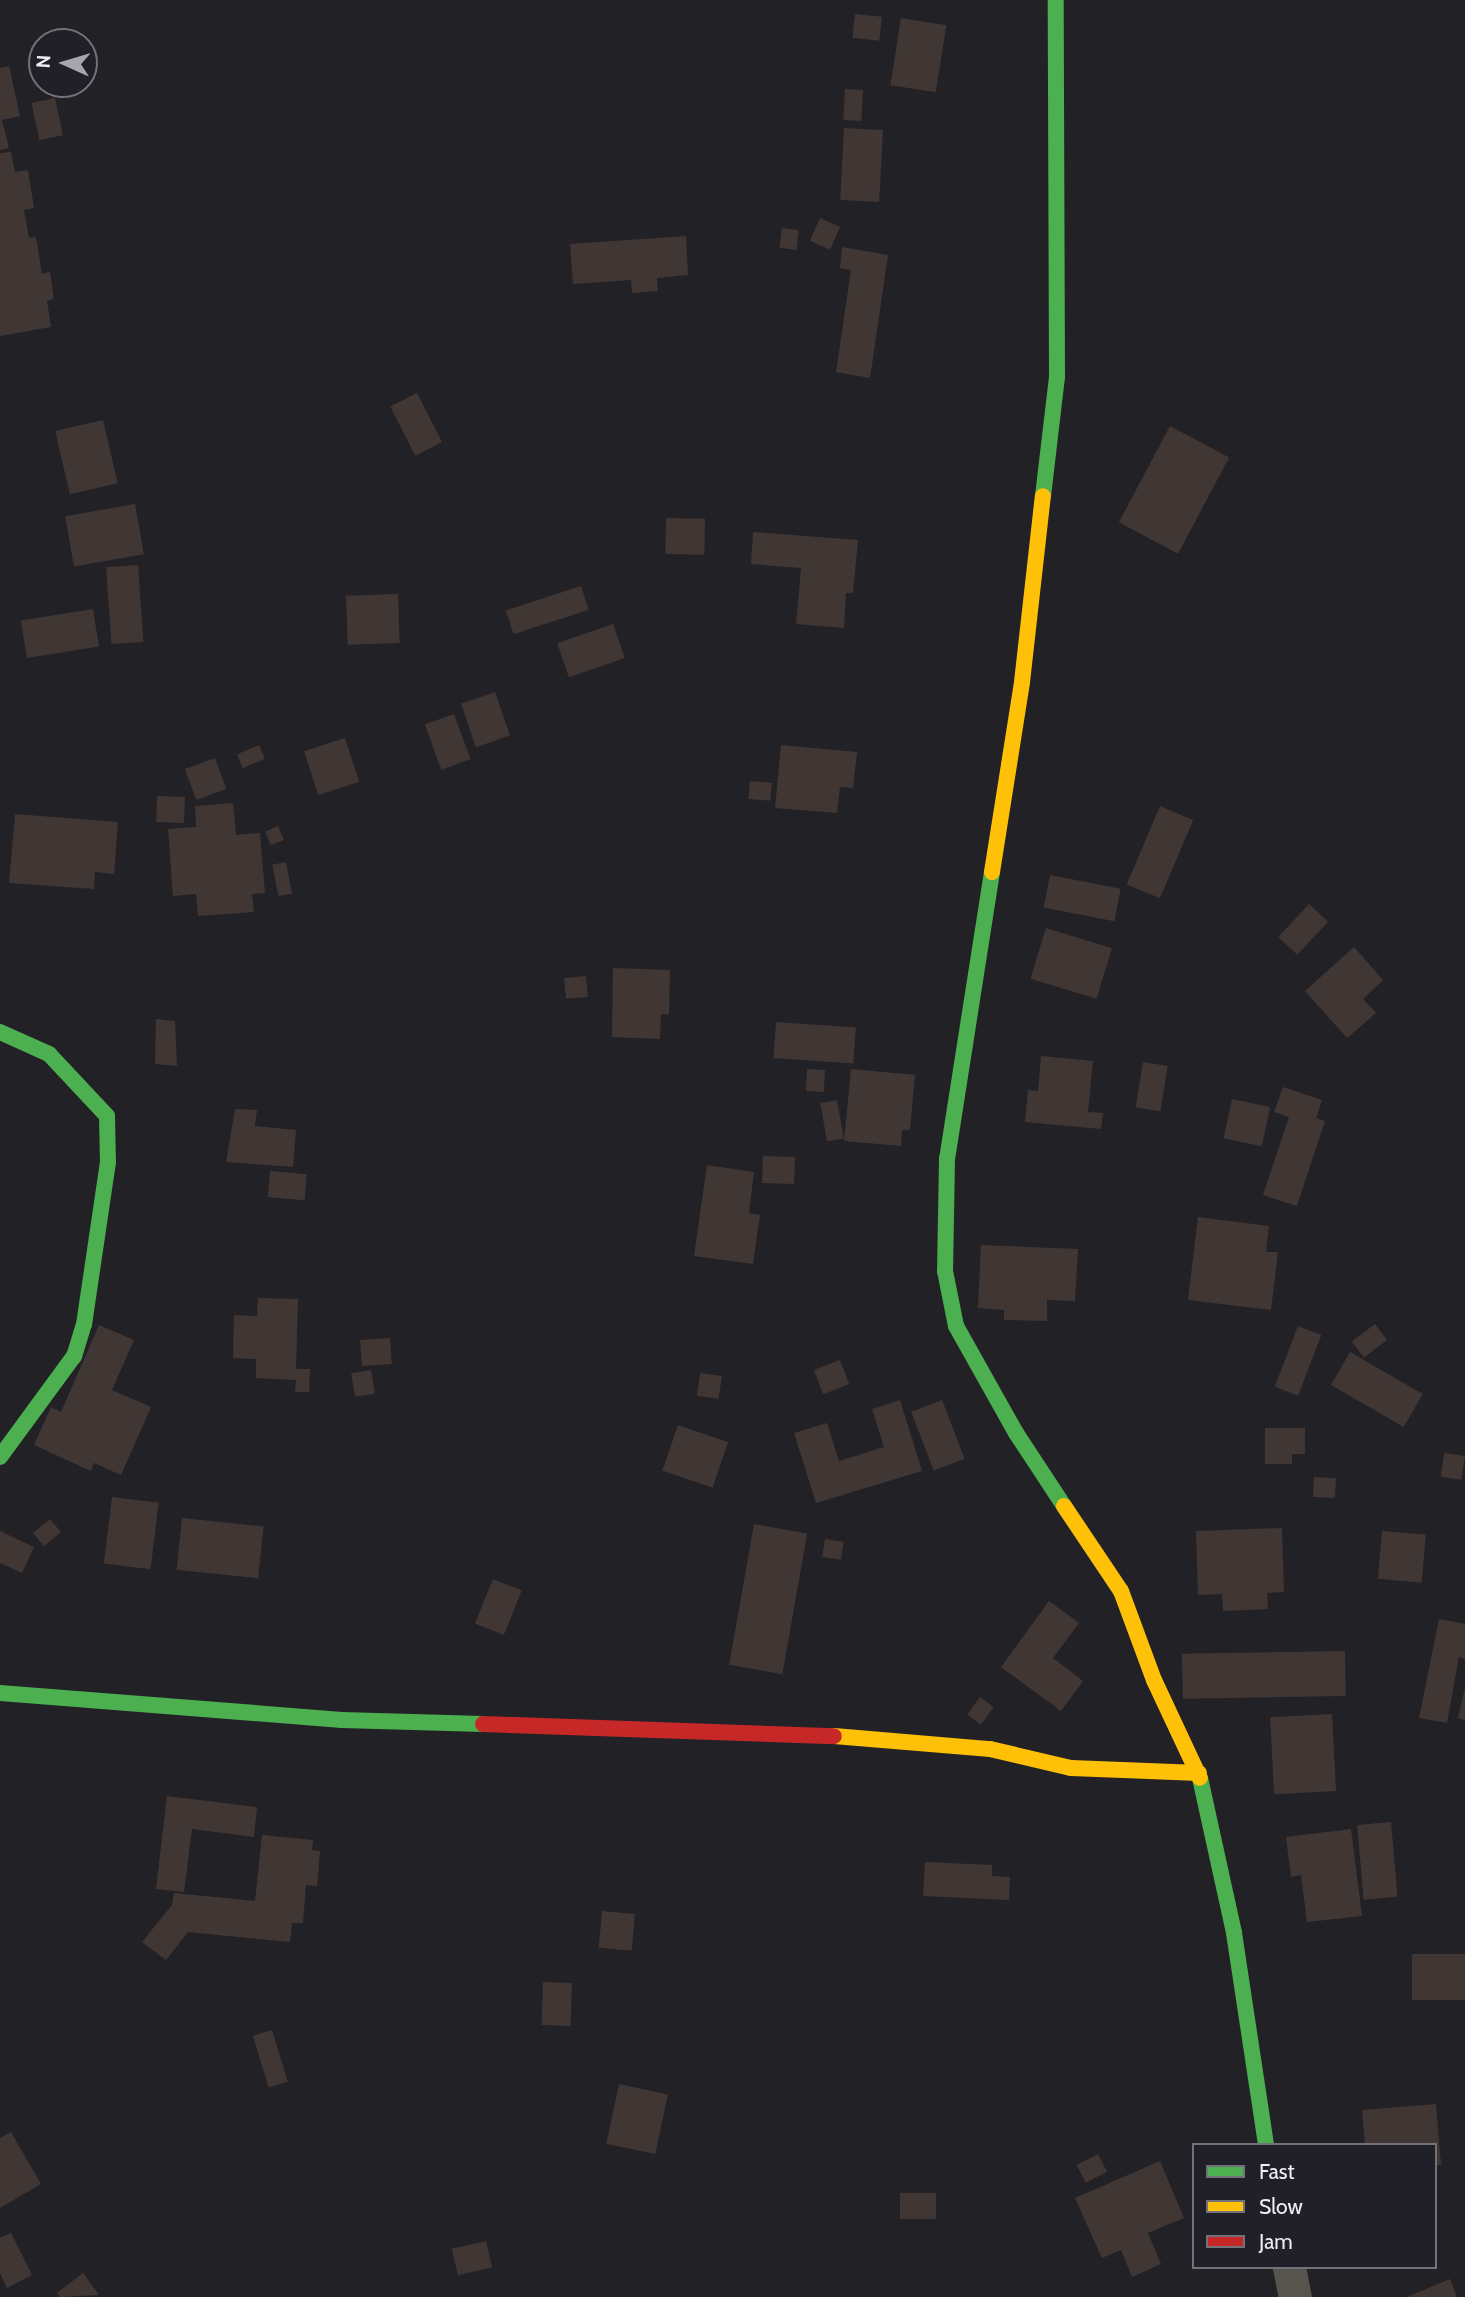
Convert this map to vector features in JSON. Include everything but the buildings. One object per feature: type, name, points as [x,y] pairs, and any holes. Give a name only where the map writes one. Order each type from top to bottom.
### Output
[{"type":"street","points":[[1056,0],[1060,222],[1057,377],[1022,682],[947,1159],[945,1271],[956,1326],[1016,1433],[1121,1591],[1154,1680],[1199,1773],[1234,1933],[1266,2143]]},
{"type":"street","points":[[0,1032],[49,1054],[107,1116],[108,1162],[84,1324],[74,1356],[0,1457]]},
{"type":"street","points":[[0,1693],[342,1720],[879,1737],[990,1749],[1071,1768],[1199,1773]]},
{"type":"street","points":[[1289,2269],[1295,2297]]},
{"type":"traffic: fast","points":[[1043,496],[1057,377],[1056,0]]},
{"type":"traffic: fast","points":[[992,872],[947,1159],[945,1271],[956,1326],[1016,1433],[1064,1506]]},
{"type":"traffic: fast","points":[[0,1032],[49,1054],[107,1116],[108,1162],[84,1324],[74,1356],[0,1457]]},
{"type":"traffic: fast","points":[[0,1693],[342,1720],[483,1724]]},
{"type":"traffic: fast","points":[[1200,1778],[1234,1933],[1266,2143]]},
{"type":"traffic: slow","points":[[992,872],[1022,682],[1043,496]]},
{"type":"traffic: slow","points":[[1064,1506],[1121,1591],[1154,1680],[1200,1778]]},
{"type":"traffic: slow","points":[[834,1736],[990,1749],[1071,1768],[1199,1773]]},
{"type":"traffic: jam","points":[[483,1724],[834,1736]]}]
